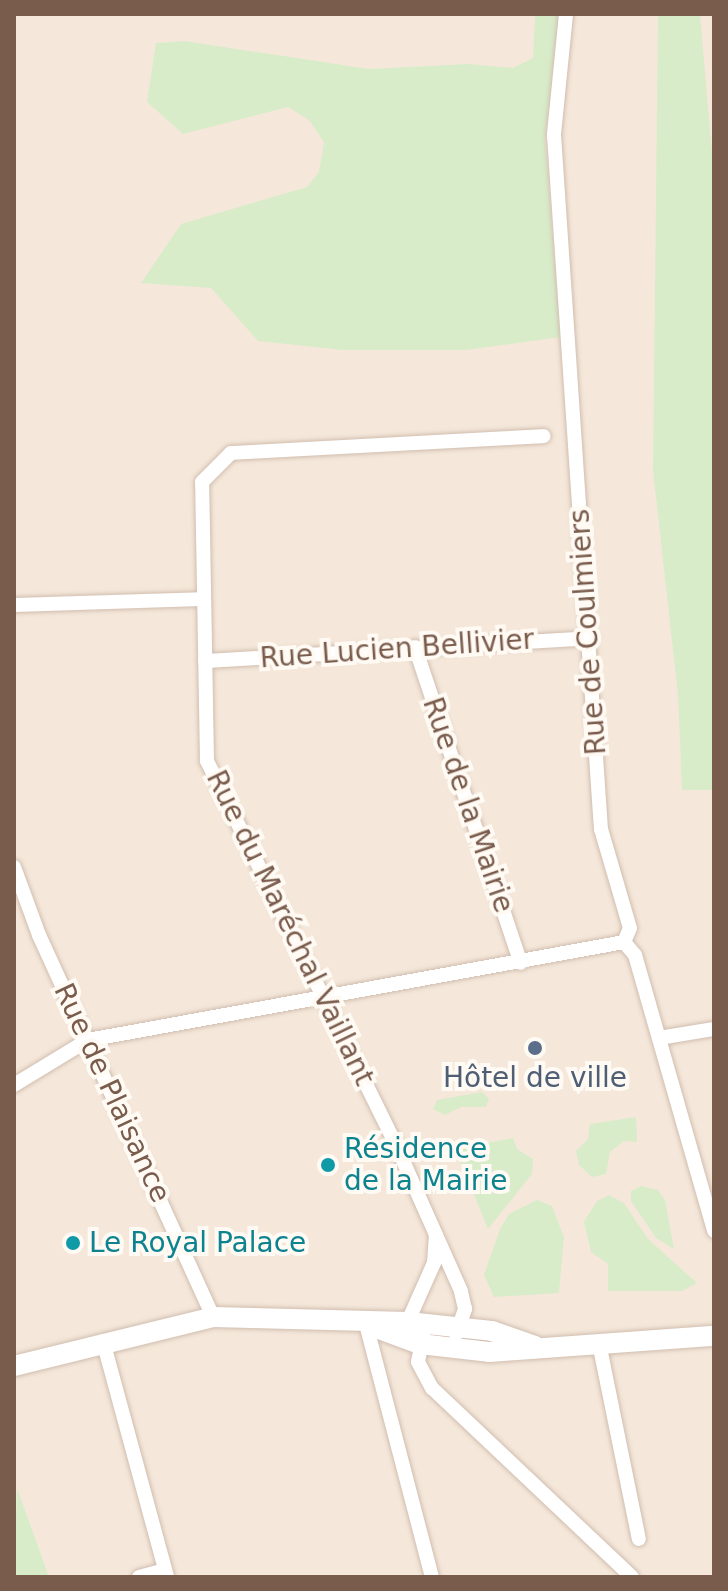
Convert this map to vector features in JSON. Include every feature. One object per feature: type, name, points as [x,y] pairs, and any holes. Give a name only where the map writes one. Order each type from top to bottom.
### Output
[{"type":"street","name":"Rue de Coulmiers","points":[[566,14],[554,135],[601,829],[630,928],[624,942],[635,955],[714,1231]]},
{"type":"street","name":"Rue du Maréchal Vaillant","points":[[460,1327],[465,1309],[461,1291],[436,1235],[207,761],[202,482],[231,453],[544,436]]},
{"type":"street","points":[[14,605],[202,599]]},
{"type":"street","name":"Rue Lucien Bellivier","points":[[205,661],[590,638]]},
{"type":"street","name":"Rue de la Mairie","points":[[415,647],[521,963]]},
{"type":"street","name":"Rue de Plaisance","points":[[14,867],[213,1317]]},
{"type":"street","points":[[14,1085],[88,1040],[624,942]]},
{"type":"street","points":[[659,1038],[714,1029]]},
{"type":"street","points":[[436,1235],[434,1263],[414,1332],[418,1362],[432,1388],[632,1577]]},
{"type":"street","points":[[17,1369],[103,1341],[213,1317],[366,1324],[414,1332],[450,1347],[489,1352],[535,1346],[714,1336]]},
{"type":"street","points":[[366,1324],[432,1577]]},
{"type":"street","points":[[414,1332],[460,1327],[492,1331],[535,1346]]},
{"type":"street","points":[[450,1347],[460,1327]]},
{"type":"street","points":[[103,1341],[166,1573],[139,1577]]},
{"type":"street","points":[[599,1343],[639,1539]]},
{"type":"shaded area","points":[[14,14],[714,14],[714,1577],[14,1577]]},
{"type":"green space","points":[[535,14],[560,14],[545,140],[561,337],[466,350],[343,350],[258,341],[211,288],[141,283],[181,224],[307,187],[319,172],[324,142],[309,120],[288,107],[183,134],[147,102],[156,43],[184,41],[369,69],[469,64],[513,68],[533,58]]},
{"type":"green space","points":[[658,14],[700,14],[714,177],[714,790],[682,790],[678,695],[653,470]]},
{"type":"green space","points":[[482,1092],[489,1099],[486,1107],[461,1107],[445,1115],[433,1109],[437,1100]]},
{"type":"green space","points":[[636,1117],[637,1142],[624,1141],[610,1152],[606,1174],[592,1177],[579,1165],[576,1151],[588,1139],[590,1124]]},
{"type":"green space","points":[[513,1138],[517,1149],[533,1159],[532,1174],[488,1229],[458,1156],[465,1147]]},
{"type":"green space","points":[[641,1186],[658,1190],[665,1200],[674,1249],[656,1238],[631,1201],[631,1191]]},
{"type":"green space","points":[[609,1195],[624,1203],[648,1239],[697,1283],[682,1291],[608,1291],[608,1264],[591,1252],[584,1222],[597,1201]]},
{"type":"green space","points":[[537,1200],[552,1206],[564,1237],[559,1293],[494,1297],[484,1275],[500,1229],[509,1214]]},
{"type":"green space","points":[[17,1488],[49,1577],[14,1577]]},
{"type":"place","name":"Hôtel de ville","points":[[535,1048]]},
{"type":"place","name":"Résidence de la Mairie","points":[[328,1165]]},
{"type":"place","name":"Le Royal Palace","points":[[73,1243]]}]
